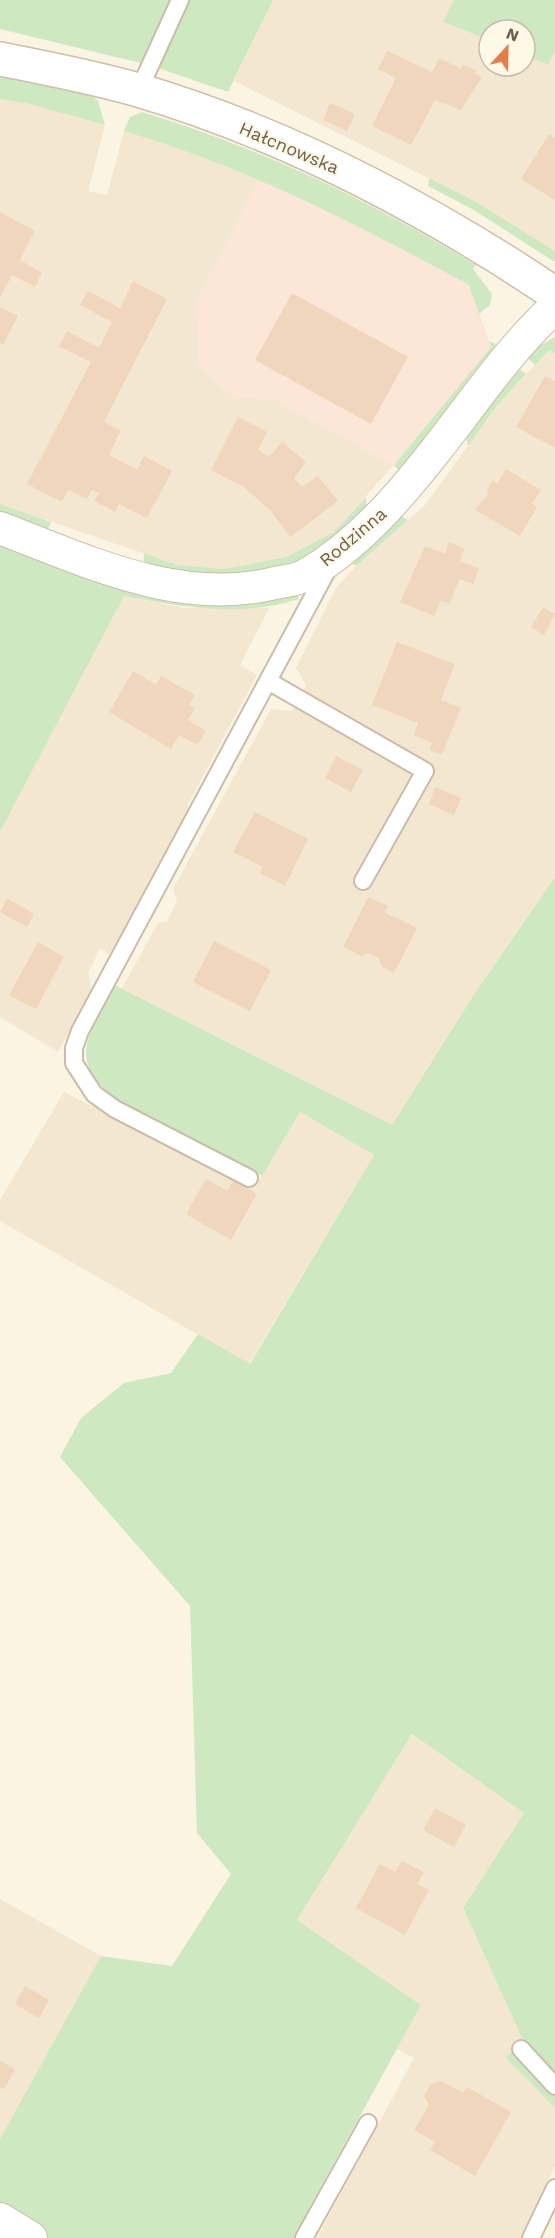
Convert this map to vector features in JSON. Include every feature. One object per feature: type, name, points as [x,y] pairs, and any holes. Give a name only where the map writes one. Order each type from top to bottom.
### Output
[{"type":"street","name":"Hałcnowska","points":[[0,59],[139,90],[239,126],[356,177],[475,242],[555,294]]},
{"type":"street","name":"Rodzinna","points":[[0,528],[150,582],[202,591],[258,588],[304,576],[335,555],[409,485],[510,355],[555,307]]},
{"type":"street","points":[[0,2219],[31,2238]]},
{"type":"lane","points":[[139,90],[180,0]]},
{"type":"lane","points":[[249,1178],[115,1109],[94,1094],[74,1063],[74,1048],[80,1031],[335,555]]},
{"type":"lane","points":[[268,681],[425,771],[363,881]]},
{"type":"lane","points":[[521,2049],[555,2086]]},
{"type":"lane","points":[[304,2238],[368,2123]]},
{"type":"lane","points":[[531,2238],[555,2188]]},
{"type":"shaded area","points":[[273,0],[454,0],[444,22],[477,35],[477,78],[537,78],[537,60],[548,65],[555,51],[555,252],[478,203],[234,81]]},
{"type":"shaded area","points":[[0,99],[30,104],[105,125],[88,191],[107,195],[124,131],[177,146],[260,178],[196,302],[233,397],[274,399],[394,465],[334,532],[286,557],[224,569],[177,565],[0,504]]},
{"type":"shaded area","points":[[260,178],[355,222],[469,285],[491,347],[394,465],[274,399],[233,397],[199,367],[196,302]]},
{"type":"shaded area","points":[[549,350],[555,353],[555,877],[473,996],[392,1125],[122,988],[158,923],[167,921],[177,901],[173,889],[271,709],[292,711],[306,685],[296,668],[336,588],[356,566],[425,505],[496,407]]},
{"type":"shaded area","points":[[124,596],[185,608],[269,608],[240,665],[257,675],[187,806],[191,809],[116,945],[109,954],[100,949],[88,973],[92,990],[58,1052],[0,1017],[0,832]]},
{"type":"shaded area","points":[[64,1092],[254,1188],[300,1112],[374,1155],[249,1364],[0,1221],[0,1200]]},
{"type":"shaded area","points":[[412,1734],[524,1813],[463,1908],[522,2038],[506,2058],[555,2108],[555,2166],[520,2238],[317,2238],[414,2058],[397,2049],[421,2005],[297,1920]]},
{"type":"shaded area","points":[[0,1899],[101,1956],[0,2139]]},
{"type":"green space","points":[[0,0],[273,0],[228,92],[149,65],[0,29]]},
{"type":"green space","points":[[454,0],[555,0],[555,51],[548,65],[537,60],[537,18],[477,18],[477,35],[443,22]]},
{"type":"green space","points":[[0,75],[88,93],[98,101],[105,125],[30,104],[0,99]]},
{"type":"green space","points":[[142,112],[272,159],[396,219],[476,265],[473,269],[492,294],[490,305],[479,314],[469,285],[301,199],[258,179],[170,145],[124,131],[130,117]]},
{"type":"green space","points":[[429,178],[478,203],[555,251],[555,262],[472,209],[428,186]]},
{"type":"green space","points":[[555,337],[555,353],[549,350],[535,365],[524,355]]},
{"type":"green space","points":[[489,341],[496,344],[496,349],[401,473],[394,465],[491,347]]},
{"type":"green space","points":[[514,365],[526,374],[496,407],[468,446],[464,427]]},
{"type":"green space","points":[[366,497],[367,513],[314,557],[233,582],[144,567],[144,553],[177,565],[224,569],[286,557],[334,532]]},
{"type":"green space","points":[[0,504],[51,522],[46,533],[0,521]]},
{"type":"green space","points":[[395,512],[408,520],[356,566],[351,562]]},
{"type":"green space","points":[[0,538],[89,571],[295,586],[299,599],[255,608],[212,609],[124,596],[0,832]]},
{"type":"green space","points":[[555,877],[555,2077],[522,2038],[463,1908],[524,1813],[412,1734],[297,1920],[421,2005],[293,2238],[48,2238],[0,2208],[0,2139],[101,1956],[172,1966],[231,1874],[197,1833],[190,1606],[60,1457],[81,1418],[124,1383],[171,1373],[198,1334],[250,1364],[374,1155],[300,1112],[262,1176],[117,1101],[101,1086],[91,1072],[86,1058],[91,1032],[115,985],[392,1125],[473,996]]},
{"type":"green space","points":[[515,2047],[555,2093],[555,2108],[506,2058]]},
{"type":"building","points":[[387,51],[432,72],[439,58],[461,69],[463,65],[476,70],[477,78],[481,78],[461,110],[435,100],[411,145],[372,126],[396,78],[378,69]]},
{"type":"building","points":[[330,103],[355,114],[347,131],[323,120]]},
{"type":"building","points":[[549,134],[555,138],[555,200],[521,179]]},
{"type":"building","points":[[0,212],[35,231],[20,260],[42,273],[35,287],[12,275],[0,298]]},
{"type":"building","points":[[133,281],[167,299],[104,422],[121,430],[109,455],[137,470],[144,456],[172,471],[147,518],[119,504],[115,512],[94,501],[99,493],[92,490],[87,499],[68,490],[62,502],[27,484],[91,362],[59,346],[67,331],[99,348],[112,322],[80,305],[88,291],[120,308]]},
{"type":"building","points":[[292,293],[408,357],[371,424],[255,360]]},
{"type":"building","points":[[0,307],[18,316],[3,345],[0,343]]},
{"type":"building","points":[[545,376],[555,381],[555,448],[516,427]]},
{"type":"building","points":[[238,417],[267,432],[258,450],[269,457],[282,442],[306,462],[294,478],[302,487],[318,476],[338,501],[290,537],[271,511],[244,487],[211,470]]},
{"type":"building","points":[[506,469],[541,490],[532,504],[537,507],[520,536],[475,510],[488,494],[487,490],[493,480],[497,484]]},
{"type":"building","points":[[449,542],[465,549],[460,561],[479,569],[473,584],[460,579],[449,604],[441,600],[434,616],[400,602],[425,546],[445,554]]},
{"type":"building","points":[[543,607],[555,614],[544,635],[531,627]]},
{"type":"building","points":[[397,642],[455,664],[441,700],[461,708],[442,754],[429,750],[432,743],[414,735],[418,723],[372,705]]},
{"type":"building","points":[[133,671],[156,685],[161,676],[195,695],[189,705],[195,708],[188,720],[206,731],[197,745],[179,735],[171,749],[109,712]]},
{"type":"building","points":[[336,756],[363,770],[351,792],[325,778]]},
{"type":"building","points":[[435,787],[461,798],[454,815],[429,804]]},
{"type":"building","points":[[255,812],[308,839],[285,886],[260,873],[263,867],[233,852]]},
{"type":"building","points":[[368,897],[388,906],[384,912],[417,928],[394,973],[381,966],[379,958],[368,953],[361,956],[343,947]]},
{"type":"building","points":[[7,898],[34,914],[27,927],[0,912]]},
{"type":"building","points":[[214,941],[271,970],[250,1011],[193,982]]},
{"type":"building","points":[[38,942],[64,957],[36,1009],[9,995]]},
{"type":"building","points":[[206,1179],[227,1191],[234,1180],[257,1194],[231,1240],[186,1214]]},
{"type":"building","points":[[435,1808],[466,1825],[454,1847],[423,1830]]},
{"type":"building","points":[[402,1861],[424,1872],[417,1884],[429,1890],[405,1935],[356,1908],[380,1864],[395,1872]]},
{"type":"building","points":[[25,1986],[49,2000],[39,2018],[15,2004]]},
{"type":"building","points":[[0,2060],[15,2070],[4,2089],[2,2087],[0,2090]]},
{"type":"building","points":[[442,2081],[463,2093],[467,2087],[511,2112],[475,2176],[430,2150],[435,2142],[414,2130],[429,2105],[424,2096],[431,2084]]}]
